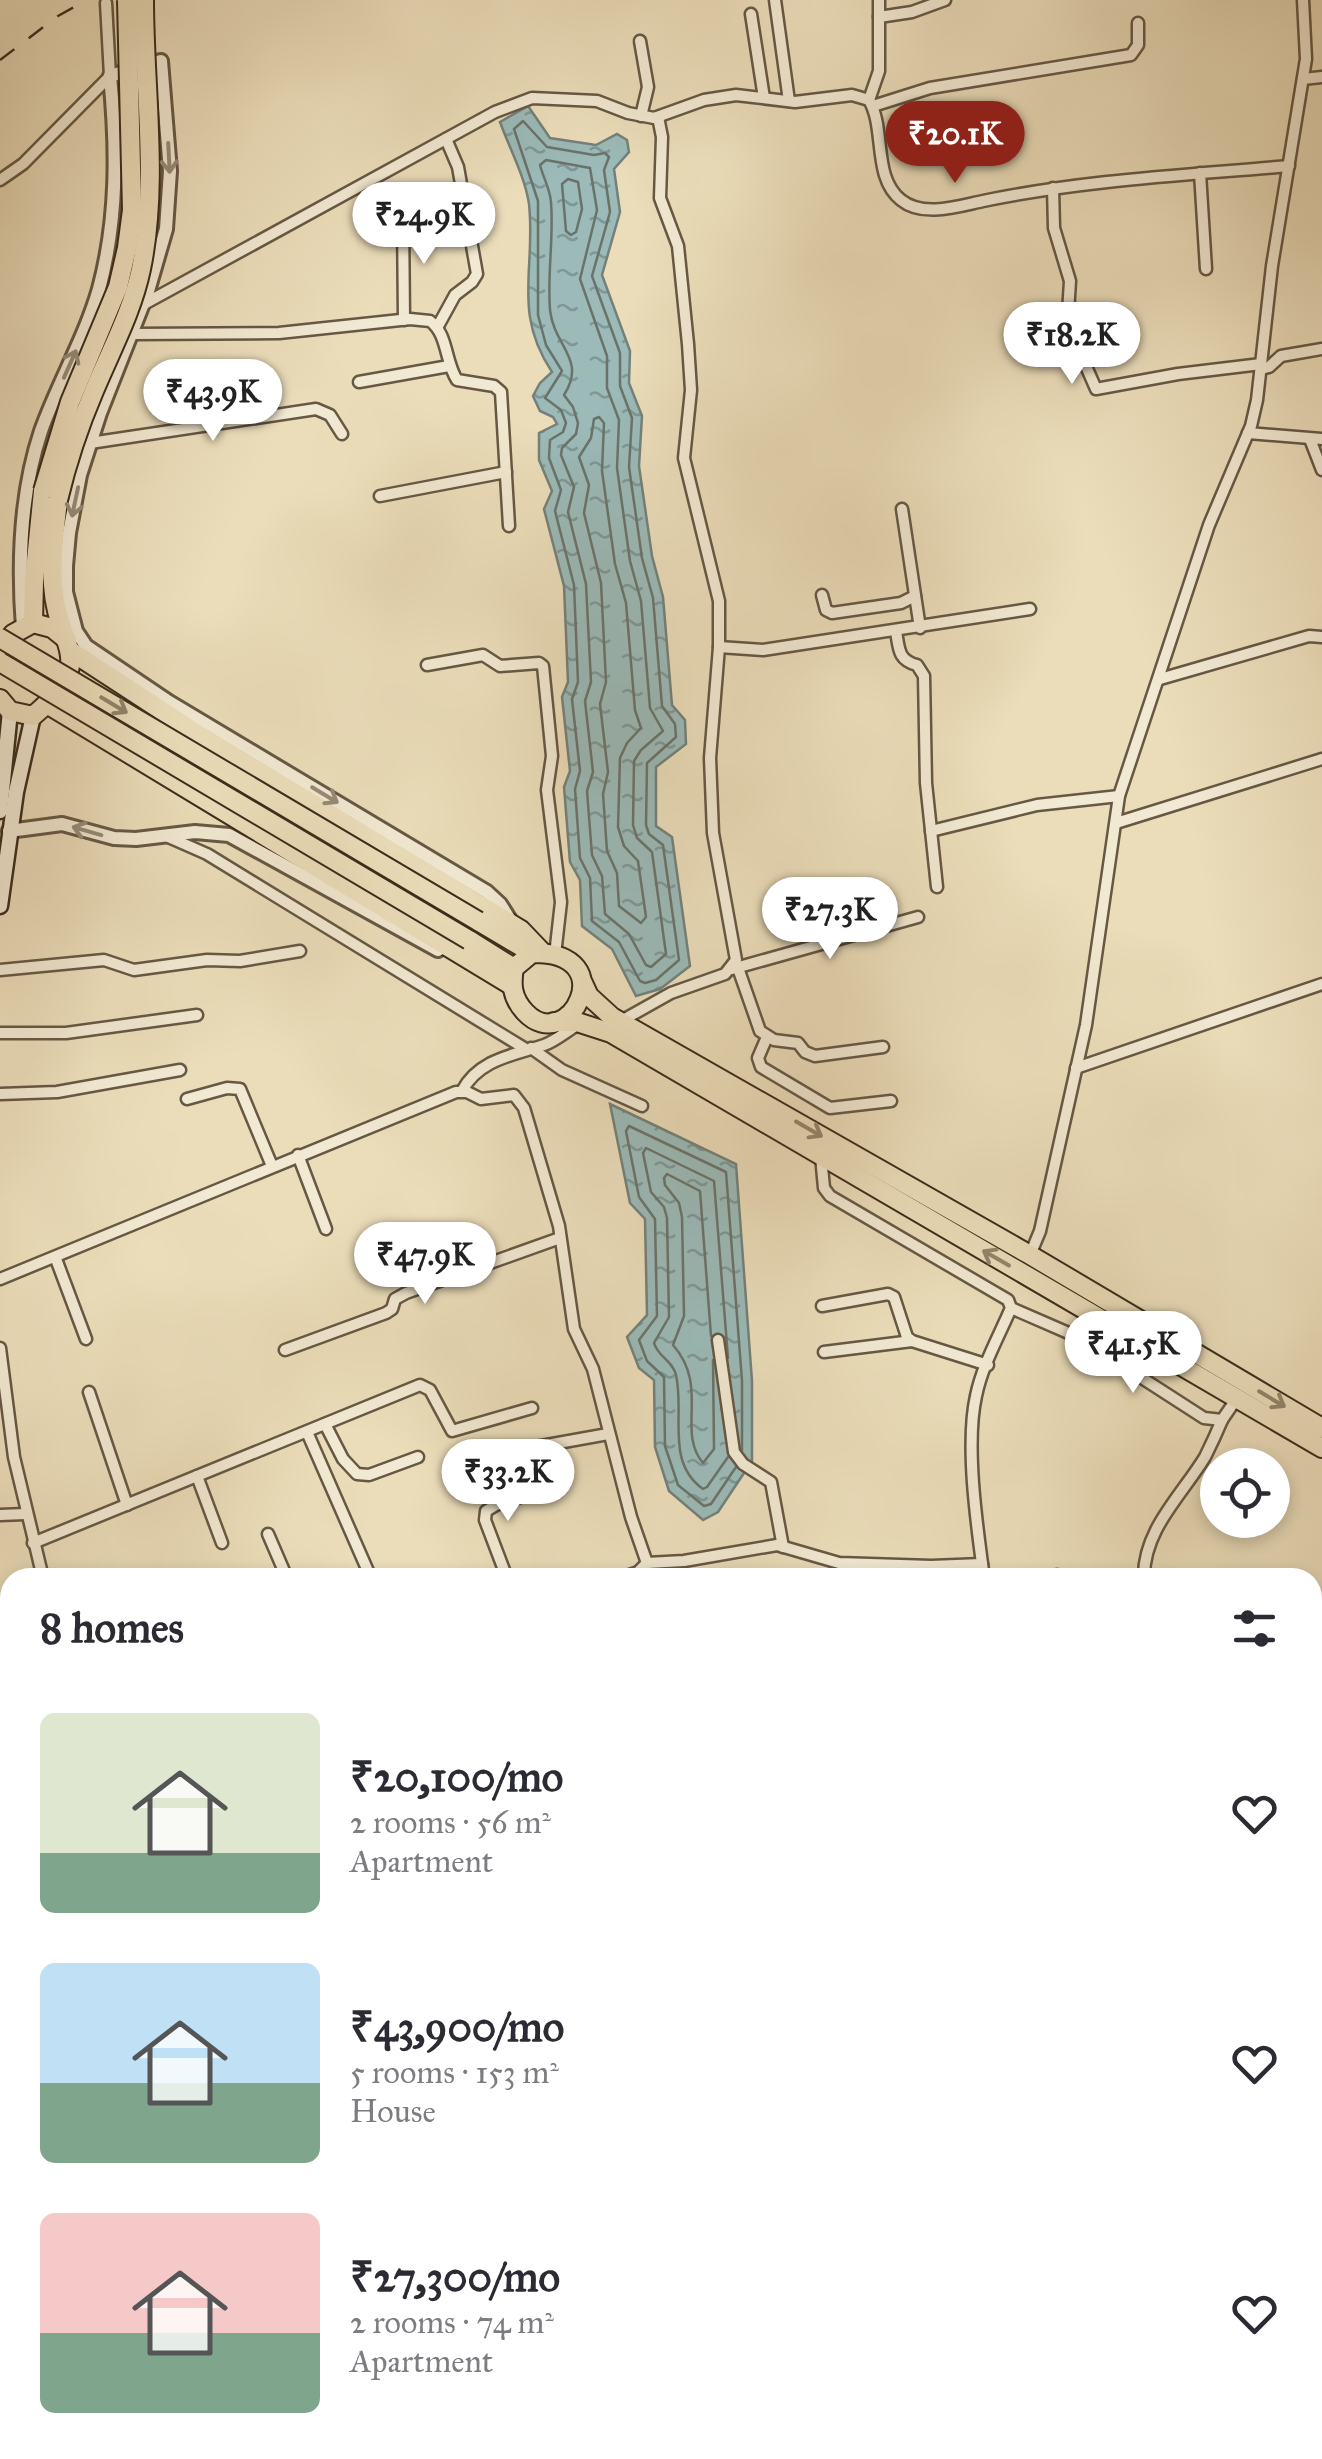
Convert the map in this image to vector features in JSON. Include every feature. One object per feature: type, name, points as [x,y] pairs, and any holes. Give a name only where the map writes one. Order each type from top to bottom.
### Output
[{"type":"highway","points":[[0,650],[28,626],[70,402],[118,286],[127,248],[132,210],[127,0]]},
{"type":"highway","points":[[40,710],[54,699],[71,666],[51,495],[130,307],[148,226],[144,0]]},
{"type":"highway","points":[[28,626],[58,632],[69,646],[216,745],[514,926],[544,954]]},
{"type":"highway","points":[[0,638],[478,920],[544,954],[570,960],[590,996],[620,1022],[1030,1255],[1322,1428]]},
{"type":"highway","points":[[0,662],[470,940],[513,977],[524,1012],[541,1021],[580,1022],[611,1033],[1322,1448]]},
{"type":"highway","points":[[5,705],[40,710],[494,975],[513,977],[544,954]]},
{"type":"highway","points":[[554,1022],[577,1009],[583,983]]},
{"type":"main road","points":[[0,811],[5,705]]},
{"type":"main road","points":[[0,906],[9,831],[40,710]]},
{"type":"street","points":[[776,0],[789,101]]},
{"type":"street","points":[[879,0],[878,71],[871,103],[877,114],[888,180],[902,201],[916,208],[938,209],[1053,188],[1289,166]]},
{"type":"street","points":[[879,17],[912,12],[945,0]]},
{"type":"street","points":[[1030,1255],[1040,1231],[1086,1025],[1119,796],[1210,525],[1248,433],[1257,400],[1272,266],[1304,79],[1307,36],[1303,0]]},
{"type":"street","points":[[28,626],[20,548],[33,464],[40,434],[92,312],[106,262],[112,218],[116,146],[106,4]]},
{"type":"street","points":[[751,14],[764,98]]},
{"type":"street","points":[[144,304],[495,112],[532,98],[598,101],[641,116],[658,117],[716,97],[789,101],[852,95],[871,103],[930,88],[1131,55],[1137,50],[1138,23]]},
{"type":"street","points":[[640,41],[648,87],[641,116]]},
{"type":"street","points":[[0,180],[23,164],[110,76],[161,61],[170,170],[167,214],[159,261],[90,443],[68,532],[59,589],[76,631],[86,646],[104,660],[168,702],[487,892],[514,926]]},
{"type":"street","points":[[1304,79],[1322,77]]},
{"type":"street","points":[[658,117],[662,137],[660,198],[678,246],[688,344],[691,390],[684,458],[716,583],[719,647],[710,758],[713,833],[735,968],[755,1023],[766,1036],[798,1043],[815,1056],[883,1046]]},
{"type":"street","points":[[446,139],[458,167],[476,274],[455,295],[438,326],[456,380],[494,386],[500,392],[509,526]]},
{"type":"street","points":[[1200,174],[1206,268]]},
{"type":"street","points":[[1053,188],[1054,224],[1070,281],[1068,313],[1096,389],[1178,374],[1269,367],[1281,356],[1322,349]]},
{"type":"street","points":[[403,215],[404,320]]},
{"type":"street","points":[[132,334],[279,333],[423,319],[438,326]]},
{"type":"street","points":[[359,382],[449,366]]},
{"type":"street","points":[[90,443],[316,410],[330,415],[342,434]]},
{"type":"street","points":[[1248,433],[1316,439],[1322,470]]},
{"type":"street","points":[[380,496],[506,472]]},
{"type":"street","points":[[902,509],[920,628]]},
{"type":"street","points":[[822,595],[826,610],[832,613],[901,603],[915,596]]},
{"type":"street","points":[[719,647],[763,650],[1030,610]]},
{"type":"street","points":[[896,631],[900,655],[917,665],[924,676],[926,783],[937,887]]},
{"type":"street","points":[[1160,679],[1309,636],[1322,637]]},
{"type":"street","points":[[427,665],[483,654],[500,666],[538,664],[546,673],[552,756],[547,790],[561,902],[544,954]]},
{"type":"street","points":[[1116,823],[1322,760]]},
{"type":"street","points":[[931,831],[1037,805],[1119,796]]},
{"type":"street","points":[[9,831],[62,824],[114,838],[212,832],[238,838],[464,965],[494,975]]},
{"type":"street","points":[[166,836],[208,854],[562,1070],[642,1106]]},
{"type":"street","points":[[620,1022],[660,998],[735,968],[918,917]]},
{"type":"street","points":[[0,970],[104,960],[134,970],[207,960],[240,961],[300,950]]},
{"type":"street","points":[[1076,1068],[1322,984]]},
{"type":"street","points":[[0,1033],[66,1033],[196,1015]]},
{"type":"street","points":[[0,1279],[462,1090],[468,1078],[527,1048],[546,1045],[580,1022]]},
{"type":"street","points":[[766,1036],[758,1058],[761,1067],[830,1108],[891,1102]]},
{"type":"street","points":[[0,1094],[57,1092],[180,1070]]},
{"type":"street","points":[[187,1099],[228,1088],[240,1089],[272,1166]]},
{"type":"street","points":[[462,1090],[481,1099],[518,1096],[554,1206],[574,1330],[593,1369],[647,1563]]},
{"type":"street","points":[[298,1155],[326,1229]]},
{"type":"street","points":[[821,1156],[824,1188],[830,1196],[1008,1300],[1011,1308],[976,1397],[974,1417],[975,1508],[983,1568]]},
{"type":"street","points":[[285,1350],[386,1313],[395,1299],[406,1292],[560,1238]]},
{"type":"street","points":[[56,1259],[86,1338]]},
{"type":"street","points":[[822,1306],[888,1294],[894,1297],[906,1337],[988,1364]]},
{"type":"street","points":[[1011,1308],[1080,1338],[1204,1418],[1222,1420]]},
{"type":"street","points":[[718,1340],[734,1452],[743,1464],[770,1482],[782,1547]]},
{"type":"street","points":[[824,1352],[912,1341]]},
{"type":"street","points":[[0,1348],[14,1457],[41,1568]]},
{"type":"street","points":[[33,1543],[420,1385],[430,1390],[452,1431],[532,1408]]},
{"type":"street","points":[[89,1392],[128,1504]]},
{"type":"street","points":[[1144,1568],[1156,1529],[1205,1456],[1237,1398]]},
{"type":"street","points":[[325,1424],[343,1459],[356,1474],[368,1475],[418,1457]]},
{"type":"street","points":[[307,1432],[366,1568]]},
{"type":"street","points":[[519,1450],[608,1434]]},
{"type":"street","points":[[197,1476],[222,1543]]},
{"type":"street","points":[[503,1568],[486,1511],[496,1504],[547,1488]]},
{"type":"street","points":[[0,1516],[26,1514]]},
{"type":"street","points":[[268,1534],[283,1568]]},
{"type":"street","points":[[647,1563],[684,1561],[765,1546],[839,1563],[982,1564]]},
{"type":"street","points":[[644,1568],[647,1563]]},
{"type":"water","points":[[528,106],[550,138],[596,145],[617,134],[627,140],[629,152],[614,169],[620,212],[602,275],[630,351],[629,383],[642,416],[639,466],[652,556],[663,597],[672,705],[685,720],[686,744],[656,767],[656,826],[672,837],[690,966],[660,989],[636,996],[612,949],[582,926],[580,880],[570,862],[564,787],[570,771],[562,697],[568,682],[564,586],[544,509],[552,491],[539,460],[539,433],[557,424],[553,417],[540,411],[533,396],[552,372],[540,350],[529,310],[527,194],[500,122]]},
{"type":"water","points":[[610,1104],[736,1164],[752,1381],[752,1461],[718,1512],[703,1520],[669,1491],[655,1447],[654,1380],[639,1368],[627,1337],[647,1315],[645,1219],[630,1203]]},
{"type":"railway","points":[[0,60],[58,16],[87,0]]}]
